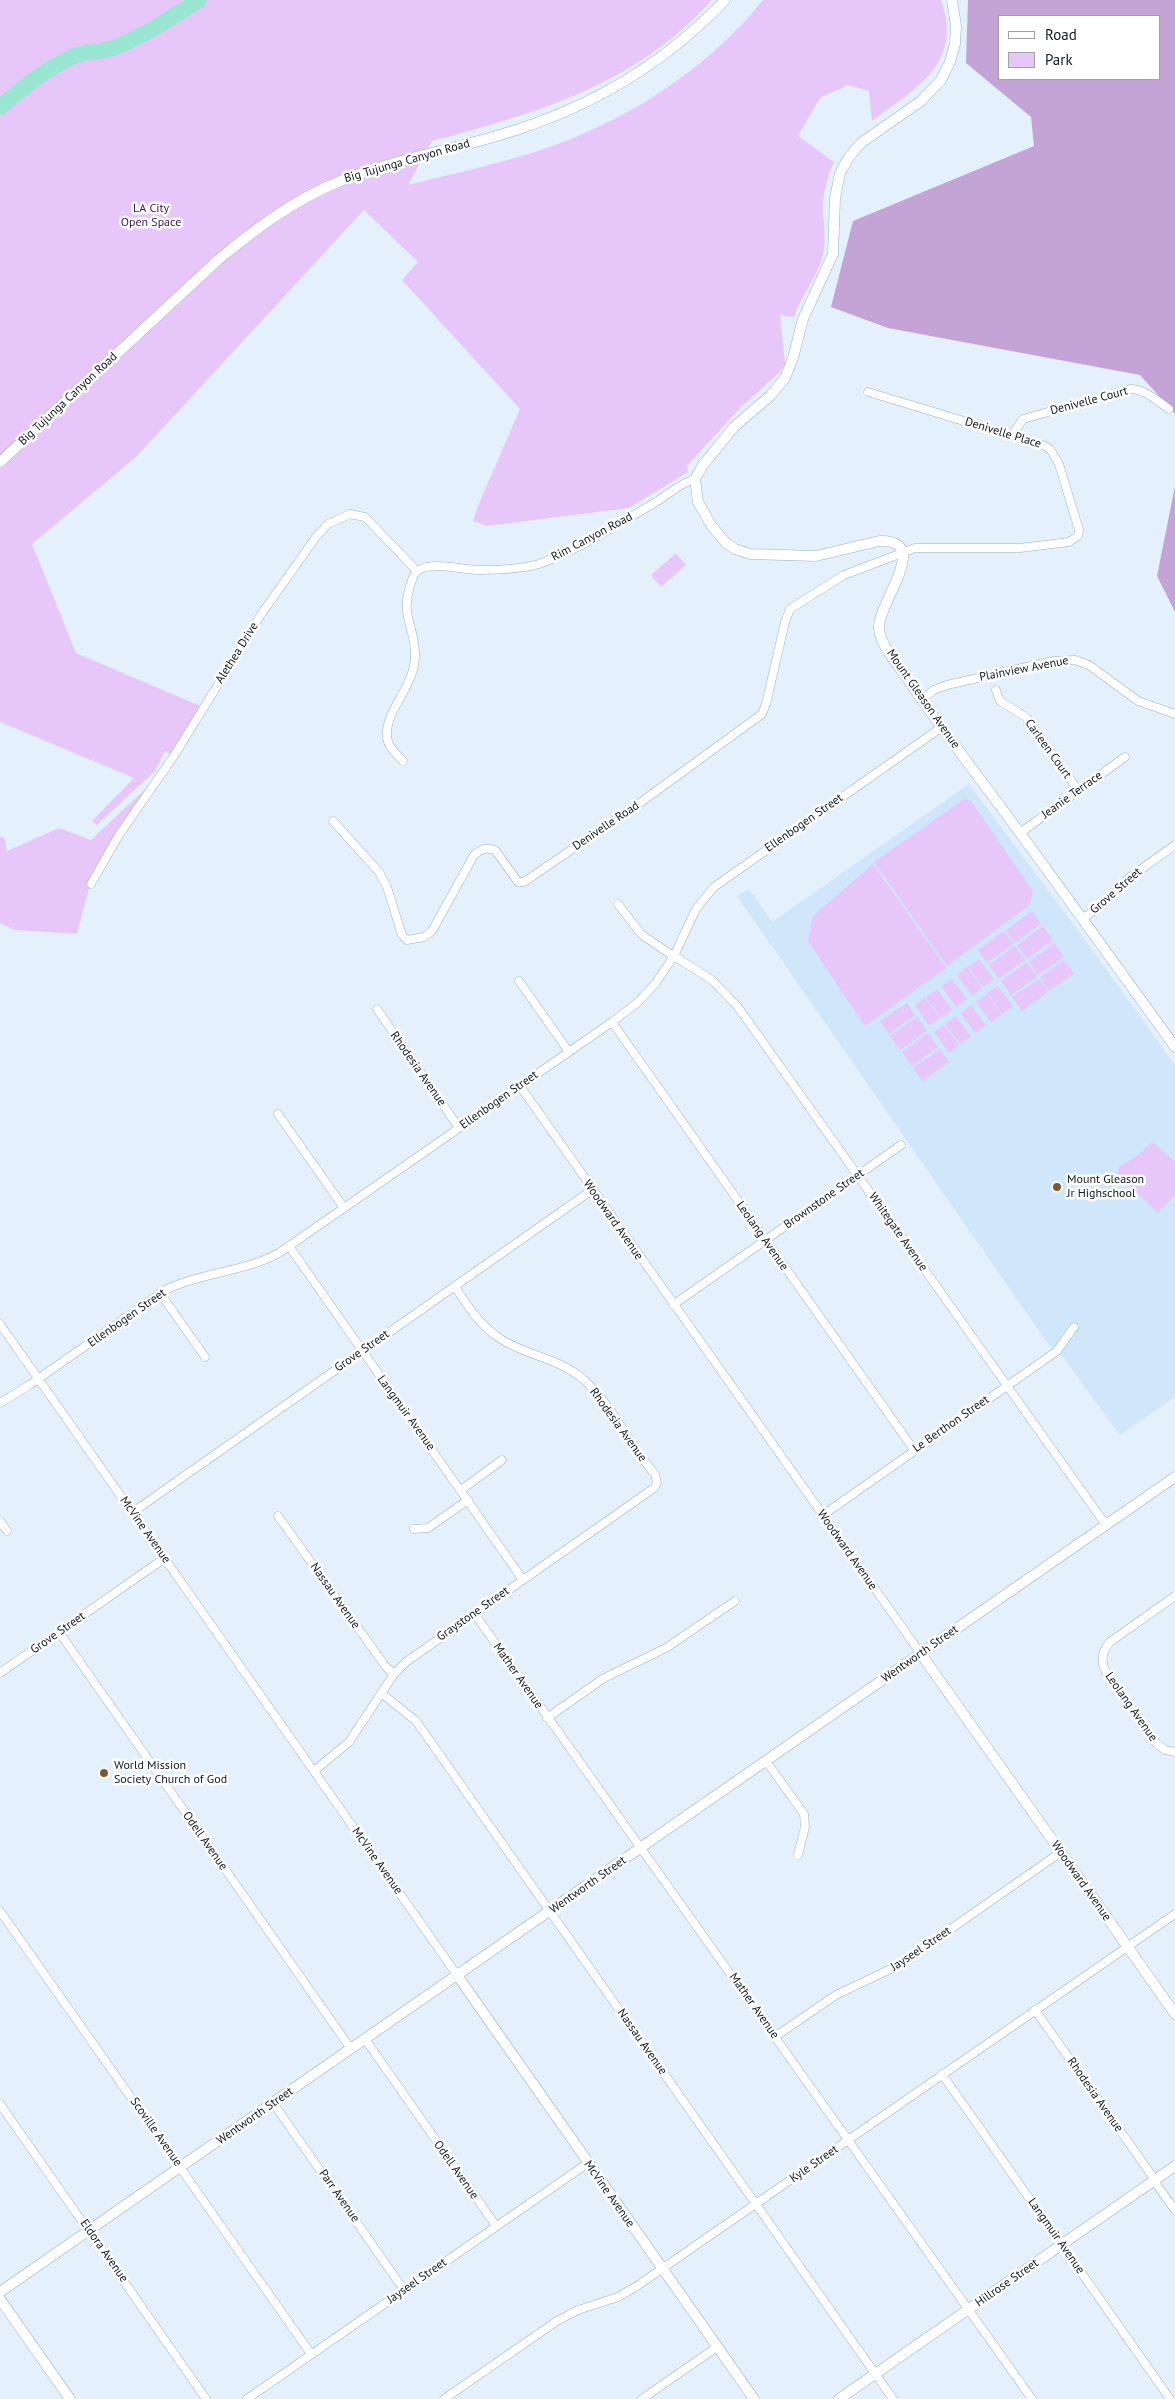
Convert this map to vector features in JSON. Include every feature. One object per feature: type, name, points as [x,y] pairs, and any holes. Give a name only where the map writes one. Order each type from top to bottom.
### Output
[{"type":"street","name":"Big Tujunga Canyon Road","points":[[0,462],[218,260],[257,230],[296,204],[337,182],[384,166],[518,130],[558,116],[596,98],[648,68],[702,23],[725,0]]},
{"type":"street","points":[[902,552],[888,541],[816,556],[770,556],[742,551],[726,543],[710,525],[698,502],[695,479],[703,464],[734,426],[771,395],[786,378],[802,320],[833,254],[835,198],[840,173],[849,157],[862,143],[920,101],[941,80],[950,62],[955,44],[956,26],[952,0]]},
{"type":"street","name":"Denivelle Court","points":[[1012,435],[1023,419],[1130,389],[1138,389],[1146,393],[1169,409]]},
{"type":"street","name":"Denivelle Place","points":[[868,392],[1043,445],[1054,455],[1062,474],[1078,536],[1069,542],[1020,548],[923,548],[902,552]]},
{"type":"street","name":"Rim Canyon Road","points":[[417,571],[431,566],[479,570],[538,564],[574,547],[658,500],[683,483],[695,479]]},
{"type":"street","name":"Alethea Drive","points":[[91,884],[119,835],[174,756],[262,613],[316,537],[328,524],[350,514],[365,517],[417,571]]},
{"type":"street","name":"Mount Gleason Avenue","points":[[902,552],[904,560],[902,570],[883,610],[879,631],[884,645],[1175,1047]]},
{"type":"street","name":"Denivelle Road","points":[[333,820],[379,872],[387,887],[402,935],[408,940],[424,937],[432,931],[470,862],[480,850],[488,848],[496,850],[512,877],[518,882],[524,882],[637,805],[762,714],[790,609],[844,575],[902,552]]},
{"type":"street","points":[[403,761],[390,748],[386,734],[388,722],[405,690],[414,666],[415,651],[407,618],[406,600],[414,574],[417,571]]},
{"type":"street","name":"Plainview Avenue","points":[[922,699],[934,690],[947,685],[1052,661],[1075,660],[1089,666],[1138,700],[1175,714]]},
{"type":"street","name":"Carleen Court","points":[[996,690],[1000,700],[1026,717],[1078,790]]},
{"type":"street","name":"Ellenbogen Street","points":[[0,1403],[39,1379],[160,1293],[187,1281],[256,1263],[289,1246],[612,1022],[648,993],[673,956],[696,909],[714,887],[942,727]]},
{"type":"street","name":"Jeanie Terrace","points":[[1020,833],[1125,757]]},
{"type":"street","name":"Grove Street","points":[[1082,919],[1098,908],[1130,877],[1175,846]]},
{"type":"street","name":"Whitegate Avenue","points":[[618,904],[640,934],[712,980],[738,1008],[1106,1525]]},
{"type":"street","points":[[519,981],[568,1052]]},
{"type":"street","name":"Rhodesia Avenue","points":[[377,1009],[459,1128]]},
{"type":"street","name":"Leolang Avenue","points":[[612,1022],[914,1450]]},
{"type":"street","name":"Woodward Avenue","points":[[520,1086],[1175,2014]]},
{"type":"street","points":[[278,1114],[344,1208]]},
{"type":"street","name":"Brownstone Street","points":[[673,1305],[901,1145]]},
{"type":"street","name":"Grove Street","points":[[132,1512],[592,1190]]},
{"type":"street","name":"Langmuir Avenue","points":[[289,1246],[523,1580]]},
{"type":"street","name":"Rhodesia Avenue","points":[[455,1286],[474,1314],[499,1338],[569,1369],[583,1379],[600,1397],[655,1474],[657,1483]]},
{"type":"street","points":[[160,1293],[205,1357]]},
{"type":"street","name":"McVine Avenue","points":[[0,1324],[754,2399]]},
{"type":"street","name":"Le Berthon Street","points":[[822,1515],[1058,1351],[1074,1327]]},
{"type":"street","points":[[461,1490],[502,1460]]},
{"type":"street","name":"Wentworth Street","points":[[0,2292],[1175,1477]]},
{"type":"street","name":"Graystone Street","points":[[314,1771],[349,1742],[394,1674],[413,1656],[654,1488],[657,1483]]},
{"type":"street","points":[[414,1529],[428,1528],[468,1500]]},
{"type":"street","name":"Nassau Avenue","points":[[278,1516],[386,1667],[394,1674]]},
{"type":"street","points":[[0,1521],[7,1531]]},
{"type":"street","name":"Grove Street","points":[[0,1673],[165,1558]]},
{"type":"street","name":"Leolang Avenue","points":[[1173,1752],[1156,1743],[1106,1672],[1102,1662],[1103,1654],[1110,1642],[1175,1596]]},
{"type":"street","points":[[547,1718],[604,1678],[666,1648],[735,1601]]},
{"type":"street","name":"Mather Avenue","points":[[474,1614],[776,2036],[1032,2399]]},
{"type":"street","name":"Odell Avenue","points":[[59,1632],[351,2049]]},
{"type":"street","name":"Nassau Avenue","points":[[381,1693],[416,1721],[893,2399]]},
{"type":"street","points":[[766,1761],[804,1814],[805,1827],[798,1855]]},
{"type":"street","name":"Jayseel Street","points":[[776,2036],[836,1995],[895,1968],[1061,1852]]},
{"type":"street","name":"Scoville Avenue","points":[[0,1910],[311,2354]]},
{"type":"street","name":"Kyle Street","points":[[444,2399],[556,2320],[618,2296],[662,2269],[1175,1914]]},
{"type":"street","name":"Rhodesia Avenue","points":[[1035,2010],[1175,2210]]},
{"type":"street","name":"Odell Avenue","points":[[365,2039],[496,2226]]},
{"type":"street","name":"Langmuir Avenue","points":[[942,2074],[1170,2399]]},
{"type":"street","name":"Parr Avenue","points":[[273,2103],[404,2290]]},
{"type":"street","name":"Eldora Avenue","points":[[0,2104],[206,2399]]},
{"type":"street","name":"Jayseel Street","points":[[247,2399],[588,2163]]},
{"type":"street","name":"Hillrose Street","points":[[839,2399],[1175,2166]]},
{"type":"street","points":[[0,2299],[70,2399]]},
{"type":"street","points":[[642,2399],[717,2347]]},
{"type":"shaded area","points":[[968,0],[1175,0],[1175,414],[1140,375],[888,328],[831,307],[853,221],[1034,146],[1031,117],[966,63]]},
{"type":"shaded area","points":[[1175,486],[1175,612],[1157,576]]},
{"type":"shaded area","name":"Mount Gleason Jr Highschool","points":[[969,784],[1175,1065],[1175,1397],[1120,1435],[1063,1357],[1048,1344],[737,896],[749,889],[772,922]]},
{"type":"green space","name":"LA City Open Space","points":[[0,0],[712,0],[682,29],[651,54],[618,75],[583,92],[547,106],[510,119],[432,141],[408,185],[525,155],[603,125],[662,91],[690,71],[741,25],[763,0],[941,0],[946,22],[946,41],[941,58],[919,86],[872,121],[869,91],[848,85],[820,98],[798,136],[834,162],[824,195],[824,250],[815,276],[794,317],[780,315],[785,363],[780,372],[741,407],[687,466],[688,472],[629,508],[487,526],[473,521],[520,409],[402,280],[418,262],[364,210],[137,456],[32,544],[76,653],[205,708],[169,771],[123,830],[89,888],[77,934],[15,930],[0,923],[0,836],[5,839],[7,851],[59,828],[91,840],[155,780],[172,755],[165,751],[155,771],[97,825],[92,821],[134,778],[0,722]]},
{"type":"green space","points":[[676,553],[686,565],[661,587],[651,575]]},
{"type":"green space","points":[[964,799],[971,801],[1033,891],[1030,905],[947,966],[874,862]]},
{"type":"green space","points":[[873,864],[946,968],[865,1026],[808,941],[813,916]]},
{"type":"green space","points":[[1032,911],[1041,924],[1015,943],[1006,930]]},
{"type":"green space","points":[[1043,926],[1053,940],[1027,959],[1017,945]]},
{"type":"green space","points":[[1004,931],[1014,944],[987,963],[978,950]]},
{"type":"green space","points":[[1054,943],[1064,957],[1038,975],[1029,962]]},
{"type":"green space","points":[[1015,946],[1025,960],[999,979],[989,965]]},
{"type":"green space","points":[[979,959],[994,980],[983,987],[968,967]]},
{"type":"green space","points":[[1064,960],[1074,974],[1049,991],[1040,977]]},
{"type":"green space","points":[[1027,962],[1037,977],[1011,995],[1001,981]]},
{"type":"green space","points":[[967,967],[982,988],[972,996],[957,975]]},
{"type":"green space","points":[[952,979],[967,999],[956,1007],[941,986]]},
{"type":"green space","points":[[1039,979],[1048,992],[1022,1011],[1012,997]]},
{"type":"green space","points":[[998,986],[1013,1006],[1002,1014],[987,993]]},
{"type":"green space","points":[[937,989],[952,1010],[941,1018],[926,997]]},
{"type":"green space","points":[[987,994],[1002,1015],[991,1022],[976,1002]]},
{"type":"green space","points":[[925,998],[940,1018],[929,1026],[915,1005]]},
{"type":"green space","points":[[907,1003],[915,1015],[889,1034],[880,1021]]},
{"type":"green space","points":[[971,1005],[986,1026],[975,1033],[961,1013]]},
{"type":"green space","points":[[956,1016],[971,1037],[960,1044],[945,1024]]},
{"type":"green space","points":[[917,1017],[927,1031],[900,1050],[890,1036]]},
{"type":"green space","points":[[944,1025],[959,1045],[949,1053],[934,1032]]},
{"type":"green space","points":[[928,1033],[938,1047],[912,1066],[902,1052]]},
{"type":"green space","points":[[940,1049],[949,1062],[923,1081],[913,1068]]},
{"type":"green space","points":[[1151,1143],[1155,1144],[1175,1162],[1175,1195],[1158,1213],[1117,1174],[1120,1166],[1138,1155]]},
{"type":"waterway","points":[[0,107],[34,79],[62,62],[87,52],[108,50],[136,38],[199,0]]},
{"type":"place","name":"Mount Gleason Jr Highschool","points":[[1057,1187]]},
{"type":"place","name":"World Mission Society Church of God","points":[[104,1773]]}]
